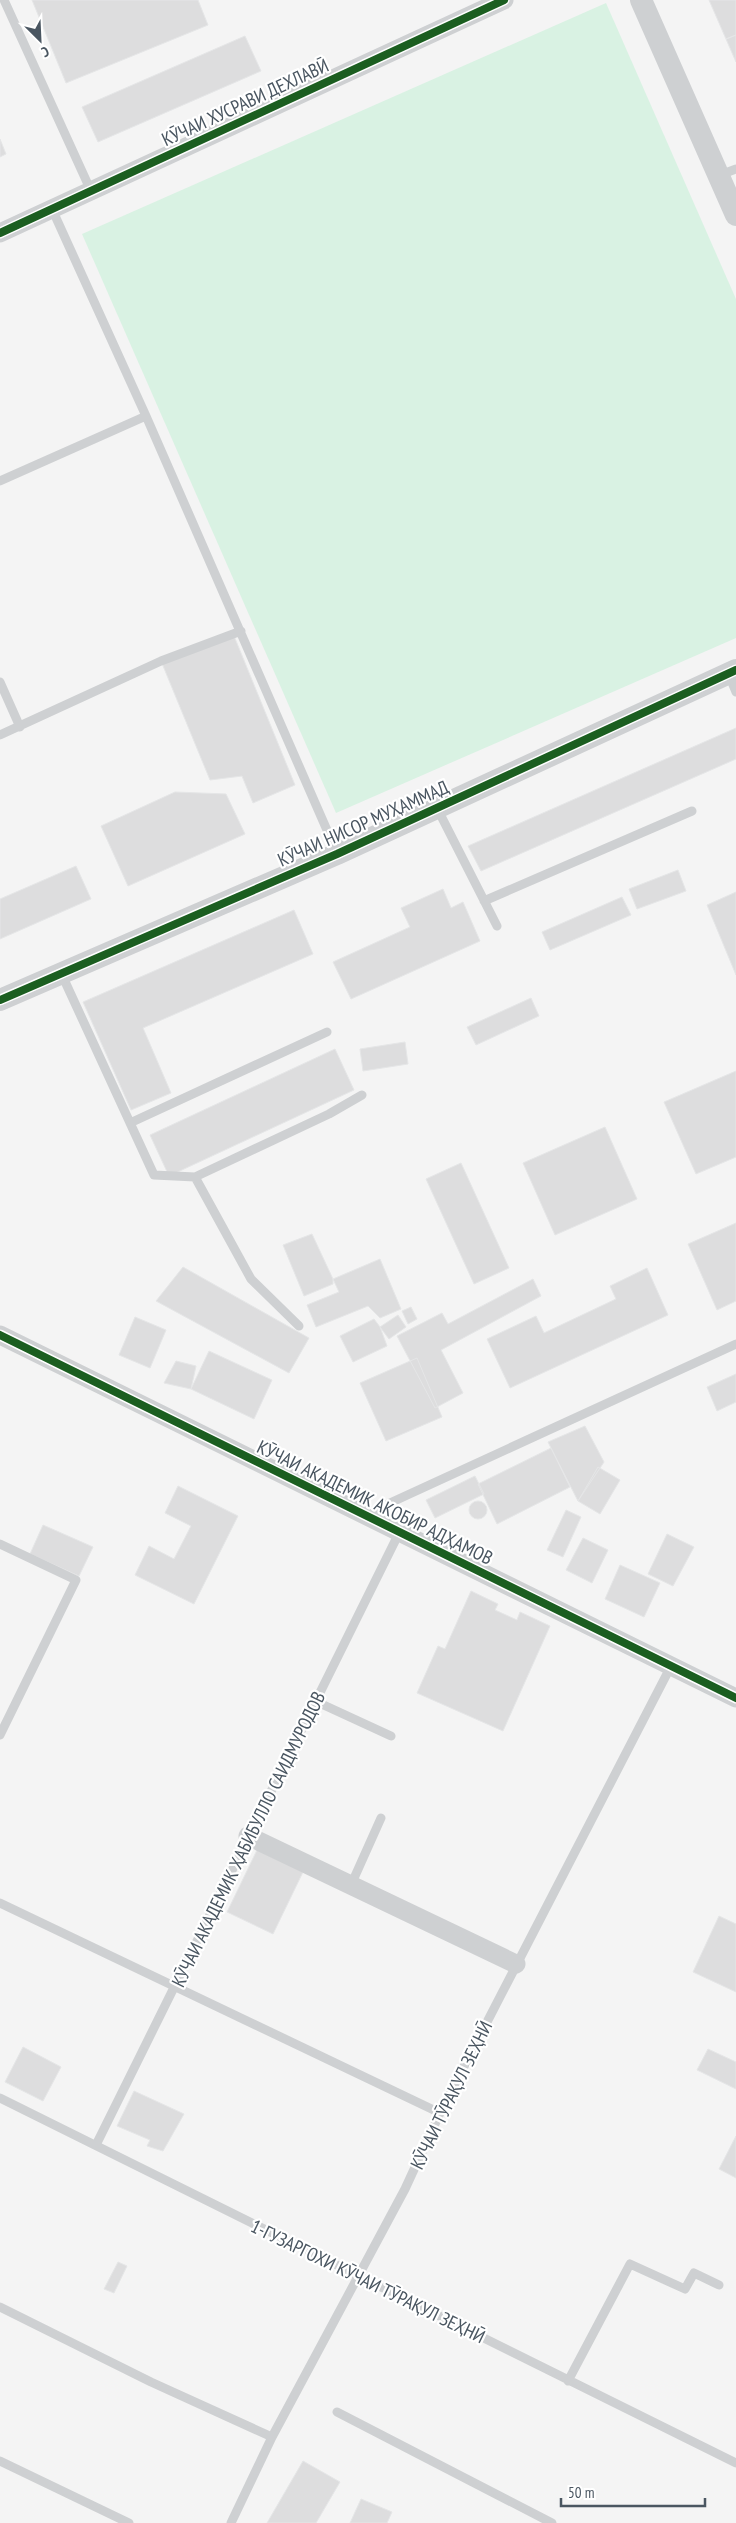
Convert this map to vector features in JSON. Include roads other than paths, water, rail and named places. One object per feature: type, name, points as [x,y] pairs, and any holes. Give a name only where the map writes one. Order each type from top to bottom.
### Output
[{"type":"street","name":"КӮЧАИ ХУСРАВИ ДЕХЛАВӢ","points":[[0,233],[504,0]]},
{"type":"street","points":[[641,0],[727,172],[736,215]]},
{"type":"street","name":"КӮЧАИ НИСОР МУҲАММАД","points":[[0,1000],[337,854],[733,678]]},
{"type":"street","name":"КӮЧАИ АКАДЕМИК АКОБИР АДҲАМОВ","points":[[0,1335],[736,1698]]},
{"type":"street","points":[[248,1836],[516,1964]]},
{"type":"lane","points":[[4,0],[91,191]]},
{"type":"lane","points":[[52,209],[146,416],[337,854]]},
{"type":"lane","points":[[0,481],[146,416]]},
{"type":"lane","points":[[0,735],[161,660],[241,631]]},
{"type":"lane","points":[[0,682],[20,727]]},
{"type":"lane","points":[[437,808],[497,926]]},
{"type":"lane","points":[[484,901],[692,811]]},
{"type":"lane","points":[[62,974],[154,1175],[195,1177],[329,1114],[362,1095]]},
{"type":"lane","points":[[130,1123],[327,1032]]},
{"type":"lane","points":[[195,1177],[251,1279],[299,1326]]},
{"type":"lane","points":[[364,1515],[736,1344]]},
{"type":"lane","name":"КӮЧАИ АКАДЕМИК ҲАБИБУЛЛО САИДМУРОДОВ","points":[[96,2145],[399,1533]]},
{"type":"lane","points":[[0,1544],[76,1580],[0,1735]]},
{"type":"lane","name":"КӮЧАИ ТӮРАҚУЛ ЗЕҲНӢ","points":[[231,2523],[272,2437],[356,2275],[405,2189],[440,2113],[670,1666]]},
{"type":"lane","points":[[315,1701],[391,1736]]},
{"type":"lane","points":[[351,1885],[382,1818]]},
{"type":"lane","points":[[0,1903],[440,2113]]},
{"type":"lane","name":"1-ГУЗАРГОХИ КӮЧАИ ТӮРАҚУЛ ЗЕҲНӢ","points":[[0,2098],[736,2463]]},
{"type":"lane","points":[[568,2381],[630,2264],[685,2289],[694,2273],[720,2285]]},
{"type":"lane","points":[[0,2307],[151,2382],[272,2437]]},
{"type":"lane","points":[[337,2412],[552,2523]]},
{"type":"lane","points":[[0,2460],[129,2523]]}]
